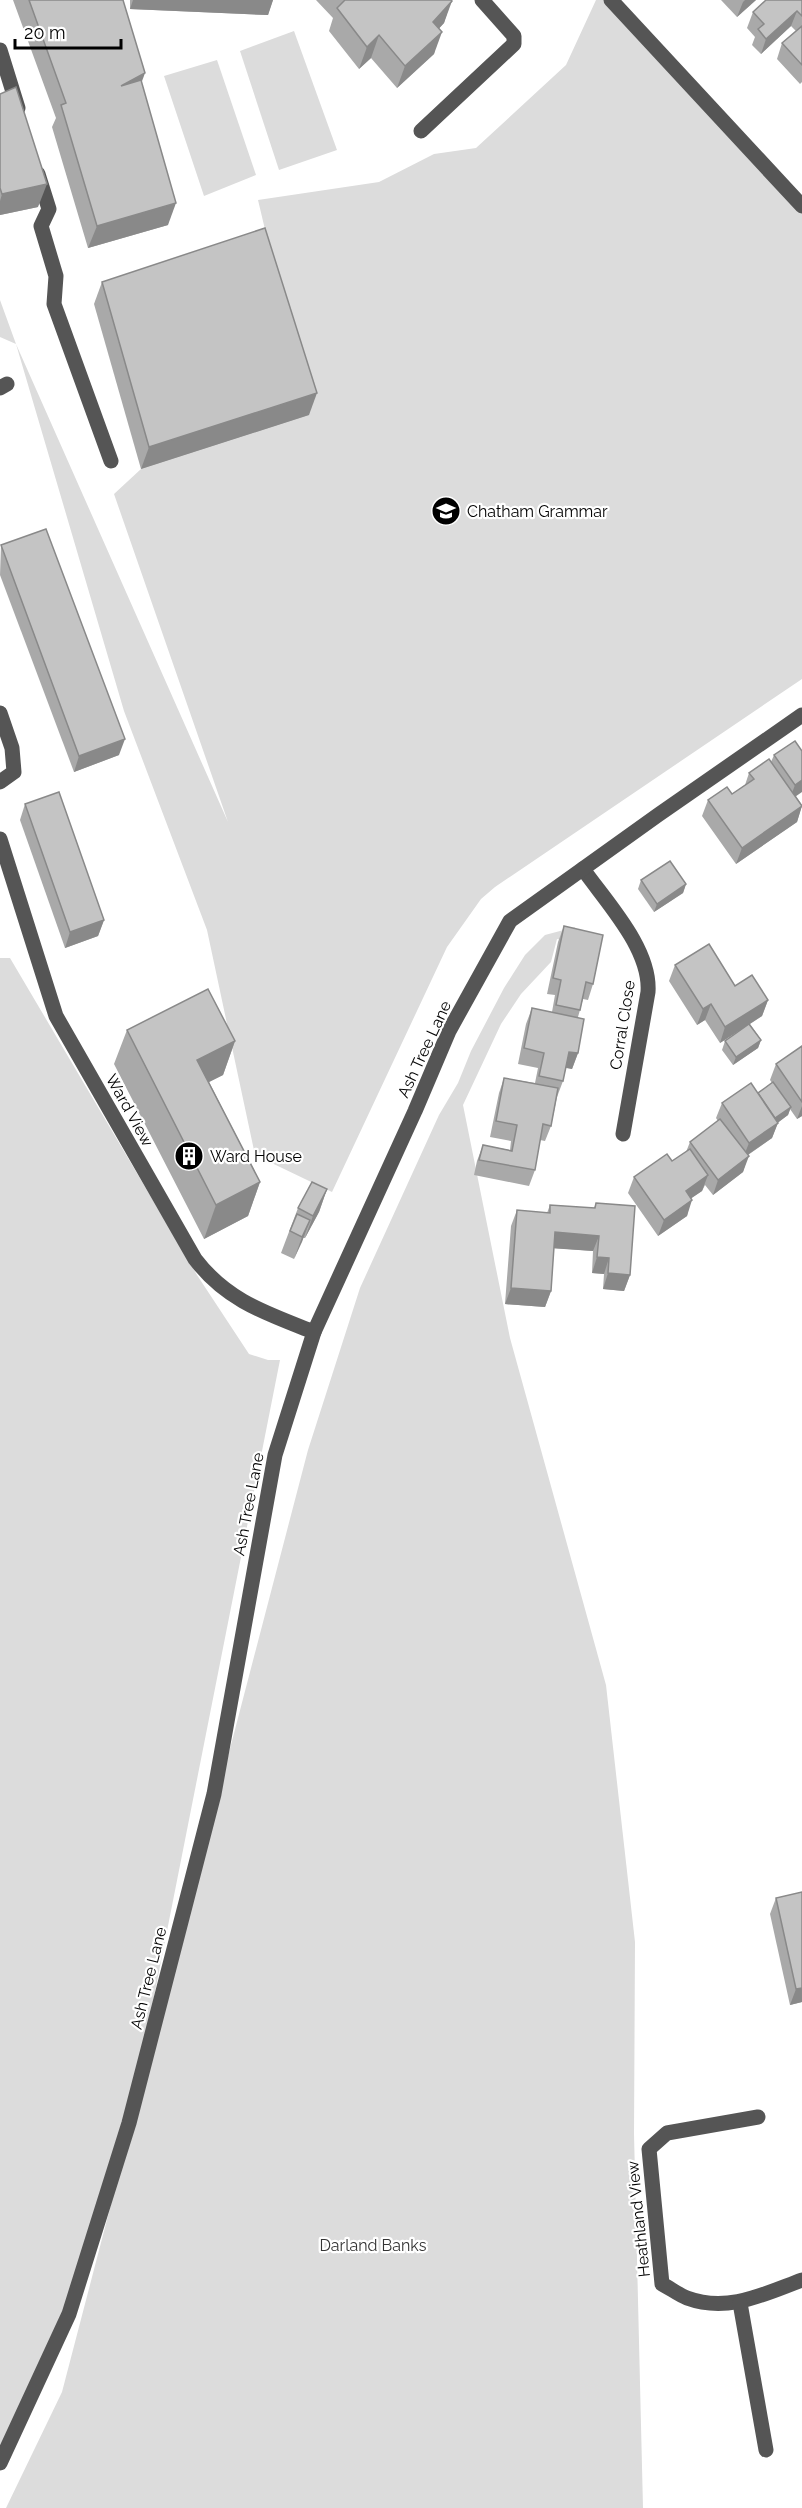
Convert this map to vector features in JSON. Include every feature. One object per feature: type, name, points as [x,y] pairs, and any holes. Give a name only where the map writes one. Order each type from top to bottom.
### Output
[{"type":"street","points":[[421,131],[514,44],[514,36],[482,0]]},
{"type":"street","points":[[611,0],[802,206]]},
{"type":"street","points":[[0,50],[22,122]]},
{"type":"street","points":[[32,155],[49,209],[41,226],[56,276],[54,304],[111,461]]},
{"type":"street","points":[[0,713],[12,748],[14,772],[0,782]]},
{"type":"street","name":"Ash Tree Lane","points":[[0,2463],[69,2314],[129,2123],[214,1794],[275,1455],[314,1332],[416,1111],[449,1031],[510,921],[802,716]]},
{"type":"street","name":"Ward View","points":[[0,839],[56,1016],[195,1259],[217,1285],[234,1298],[314,1332]]},
{"type":"street","name":"Corral Close","points":[[583,869],[639,948],[648,972],[648,992],[623,1134]]},
{"type":"street","name":"Heathland View","points":[[758,2117],[667,2133],[649,2149],[662,2284],[687,2298],[716,2304],[740,2303],[802,2280]]},
{"type":"street","points":[[740,2303],[766,2450]]},
{"type":"green space","name":"Chatham Grammar","points":[[596,0],[608,0],[802,210],[802,679],[495,887],[481,899],[447,947],[332,1192],[255,1155],[207,930],[124,711],[16,344],[228,822],[114,494],[141,469],[309,415],[258,200],[379,182],[434,154],[476,148],[566,65]]},
{"type":"green space","points":[[294,31],[337,150],[279,170],[240,51]]},
{"type":"green space","points":[[217,60],[256,175],[204,196],[164,76]]},
{"type":"green space","points":[[0,300],[16,344],[0,337]]},
{"type":"green space","name":"Darland Banks","points":[[575,927],[569,941],[557,939],[551,962],[521,994],[501,1024],[463,1105],[510,1338],[606,1685],[635,1942],[634,2134],[643,2508],[6,2508],[62,2392],[308,1450],[360,1288],[439,1115],[458,1083],[471,1051],[504,988],[525,955],[545,935]]},
{"type":"green space","points":[[0,958],[10,958],[197,1275],[249,1354],[268,1360],[280,1360],[129,2123],[69,2314],[0,2463]]},
{"type":"building","points":[[29,0],[123,0],[145,73],[121,86],[141,80],[176,203],[97,226],[61,105],[66,103]]},
{"type":"building","points":[[345,0],[452,1],[433,22],[442,32],[405,66],[379,35],[367,47],[337,8]]},
{"type":"building","points":[[766,0],[802,0],[802,16],[797,11],[766,39],[758,29],[764,24],[753,12]]},
{"type":"building","points":[[802,26],[802,65],[782,43]]},
{"type":"building","points":[[16,87],[47,184],[2,194],[0,188],[0,94]]},
{"type":"building","points":[[265,228],[317,393],[149,447],[102,282]]},
{"type":"building","points":[[46,529],[125,739],[79,756],[1,545]]},
{"type":"building","points":[[795,741],[802,751],[802,780],[795,785],[774,755]]},
{"type":"building","points":[[769,759],[802,806],[742,848],[708,800],[727,787],[732,794],[754,779],[749,773]]},
{"type":"building","points":[[59,792],[104,920],[70,932],[25,804]]},
{"type":"building","points":[[670,861],[686,884],[657,904],[641,880]]},
{"type":"building","points":[[564,926],[603,935],[593,984],[586,982],[580,1010],[556,1005],[561,980],[553,978]]},
{"type":"building","points":[[709,944],[735,986],[752,975],[768,1000],[725,1027],[711,1004],[703,1009],[675,965]]},
{"type":"building","points":[[208,989],[235,1041],[197,1060],[260,1182],[216,1205],[127,1030]]},
{"type":"building","points":[[532,1008],[584,1019],[578,1053],[569,1052],[563,1081],[539,1076],[544,1053],[524,1048]]},
{"type":"building","points":[[749,1024],[761,1040],[736,1057],[725,1041]]},
{"type":"building","points":[[802,1046],[802,1102],[776,1064]]},
{"type":"building","points":[[504,1078],[558,1088],[551,1126],[543,1124],[535,1170],[479,1160],[483,1145],[512,1151],[517,1125],[496,1121]]},
{"type":"building","points":[[773,1082],[791,1107],[775,1118],[758,1093]]},
{"type":"building","points":[[751,1083],[778,1123],[749,1143],[722,1103]]},
{"type":"building","points":[[720,1119],[749,1156],[718,1180],[690,1142]]},
{"type":"building","points":[[690,1149],[708,1175],[686,1191],[692,1200],[664,1220],[634,1177],[667,1154],[672,1161]]},
{"type":"building","points":[[312,1182],[327,1189],[313,1216],[298,1208]]},
{"type":"building","points":[[596,1203],[635,1206],[630,1275],[608,1273],[609,1258],[597,1257],[599,1236],[555,1232],[551,1291],[511,1288],[517,1210],[550,1213],[550,1205],[595,1208]]},
{"type":"building","points":[[297,1214],[310,1220],[302,1237],[290,1231]]},
{"type":"building","points":[[802,1892],[802,1988],[796,1989],[776,1898]]},
{"type":"place","name":"Chatham Grammar","points":[[446,511]]},
{"type":"place","name":"Ward House","points":[[189,1156]]}]
